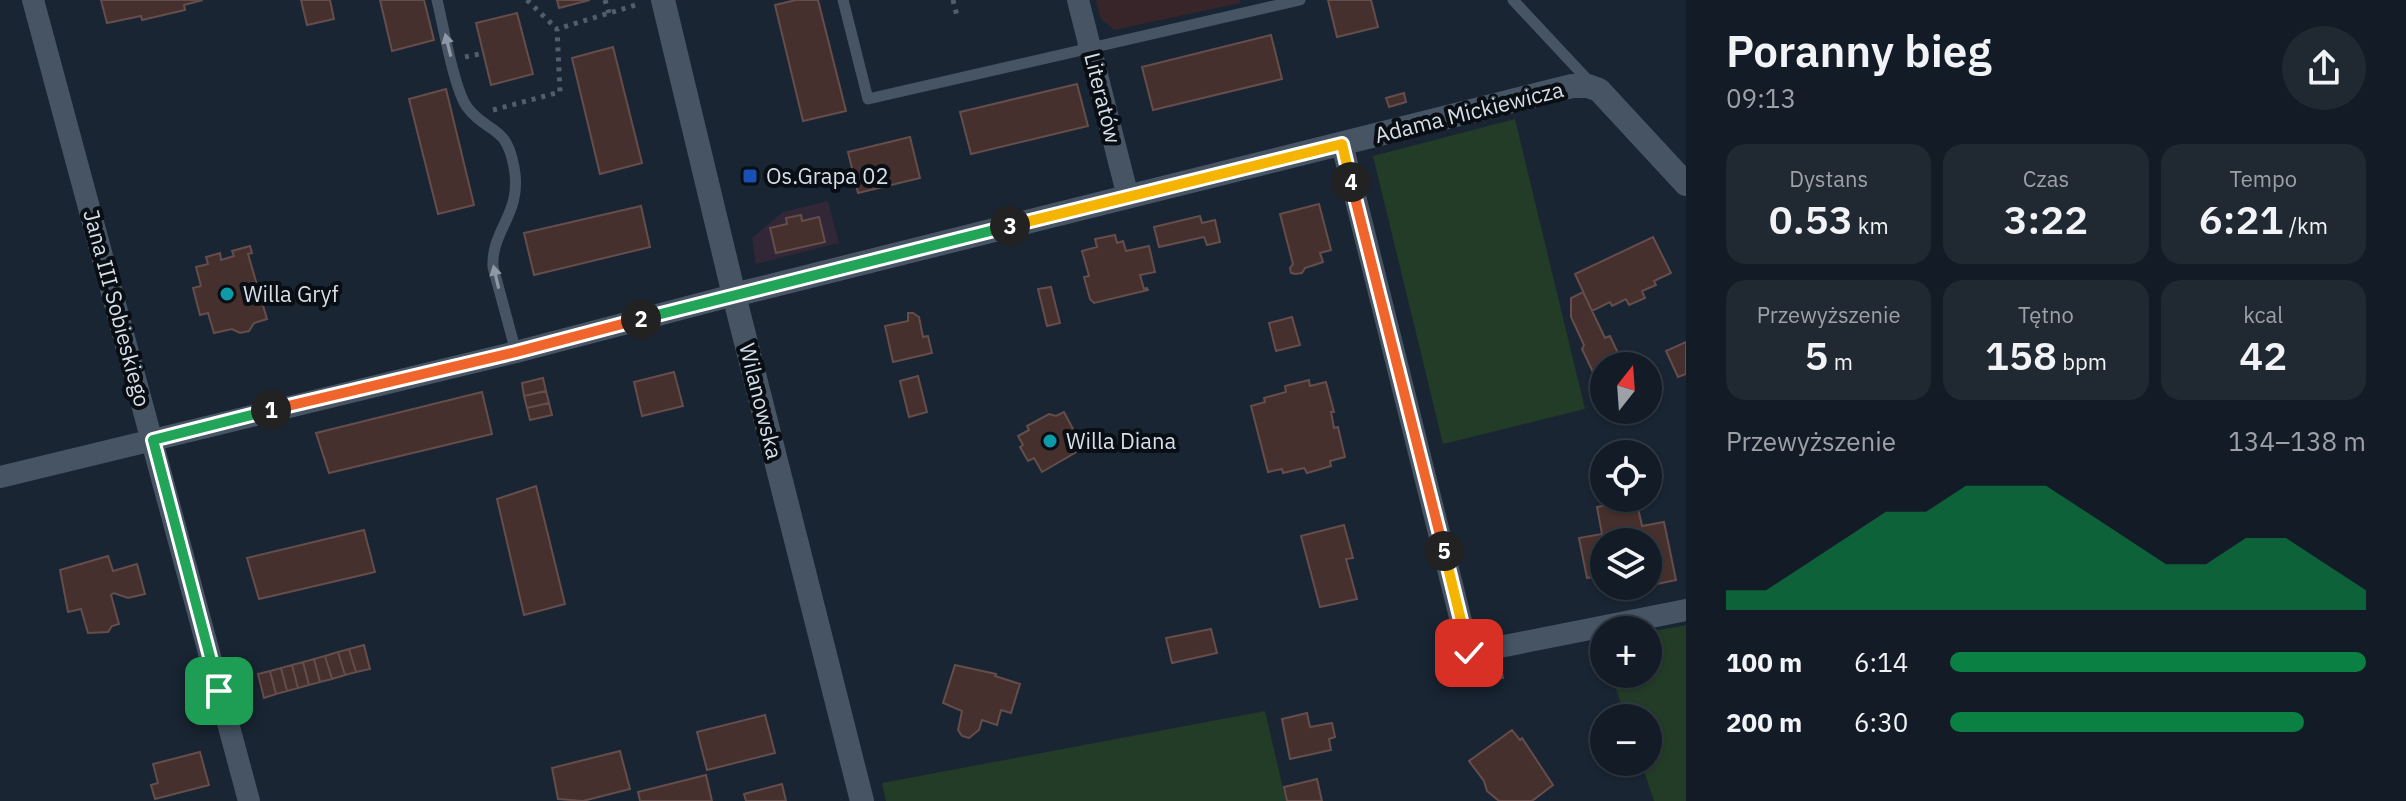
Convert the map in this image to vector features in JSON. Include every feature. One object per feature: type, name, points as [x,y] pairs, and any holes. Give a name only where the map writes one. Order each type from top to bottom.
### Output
[{"type":"street","name":"Jana III Sobieskiego","points":[[33,0],[249,801]]},
{"type":"street","name":"Literatów","points":[[1078,0],[1128,197]]},
{"type":"street","name":"Wilanowska","points":[[652,2],[734,295],[862,801]]},
{"type":"street","name":"Adama Mickiewicza","points":[[0,477],[516,352],[1572,86],[1588,86]]},
{"type":"street","points":[[1588,86],[1605,96],[1686,184]]},
{"type":"street","points":[[1342,144],[1469,653],[1686,610]]},
{"type":"lane","points":[[437,0],[466,105],[506,140],[514,166],[514,204],[492,254],[516,352]]},
{"type":"lane","points":[[843,0],[868,99],[1300,0]]},
{"type":"lane","points":[[1513,0],[1585,77],[1588,86]]},
{"type":"path","points":[[485,113],[560,92],[557,29],[527,0]]},
{"type":"path","points":[[605,0],[609,13]]},
{"type":"path","points":[[953,0],[957,16]]},
{"type":"path","points":[[557,29],[652,2]]},
{"type":"path","points":[[464,58],[468,70]]},
{"type":"shaded area","points":[[1096,0],[1240,0],[1240,3],[1114,30],[1101,19]]},
{"type":"shaded area","points":[[828,201],[839,243],[756,264],[752,238],[783,212]]},
{"type":"green space","points":[[1515,119],[1585,409],[1443,444],[1373,156]]},
{"type":"green space","points":[[1686,625],[1686,801],[1654,801],[1646,776],[1662,776],[1662,704],[1621,704],[1616,688],[1662,688],[1662,629]]},
{"type":"green space","points":[[1265,711],[1286,801],[886,801],[882,783]]},
{"type":"building","points":[[101,0],[203,0],[184,5],[185,10],[142,20],[141,16],[107,23]]},
{"type":"building","points":[[301,0],[330,0],[334,19],[307,25]]},
{"type":"building","points":[[380,0],[424,0],[434,40],[392,51]]},
{"type":"building","points":[[557,0],[590,0],[559,8]]},
{"type":"building","points":[[796,0],[818,0],[846,111],[803,121],[775,5]]},
{"type":"building","points":[[1328,0],[1371,0],[1378,27],[1337,37]]},
{"type":"building","points":[[517,13],[533,74],[491,85],[476,23]]},
{"type":"building","points":[[1271,35],[1282,79],[1153,110],[1142,67]]},
{"type":"building","points":[[613,47],[642,163],[600,174],[572,58]]},
{"type":"building","points":[[1077,84],[1088,126],[971,154],[960,112]]},
{"type":"building","points":[[446,89],[474,205],[438,214],[409,99]]},
{"type":"building","points":[[1404,93],[1406,102],[1389,107],[1386,98]]},
{"type":"building","points":[[910,137],[920,178],[858,193],[848,152]]},
{"type":"building","points":[[1319,204],[1331,250],[1320,253],[1323,262],[1305,268],[1302,273],[1291,273],[1293,264],[1280,214]]},
{"type":"building","points":[[641,206],[650,247],[534,275],[524,233]]},
{"type":"building","points":[[801,215],[802,221],[819,217],[825,242],[776,253],[770,228],[787,224],[786,218]]},
{"type":"building","points":[[1200,216],[1202,223],[1215,220],[1220,242],[1207,245],[1204,237],[1159,247],[1154,227]]},
{"type":"building","points":[[1115,235],[1117,243],[1123,241],[1126,251],[1149,246],[1155,272],[1140,275],[1144,289],[1148,290],[1094,303],[1084,277],[1089,276],[1082,251],[1097,247],[1095,239]]},
{"type":"building","points":[[1653,237],[1671,273],[1642,291],[1645,298],[1629,305],[1626,299],[1612,306],[1610,302],[1592,311],[1575,274]]},
{"type":"building","name":"Willa Gryf","points":[[250,246],[252,253],[248,254],[267,319],[254,323],[249,331],[240,333],[232,329],[214,333],[208,313],[200,315],[193,288],[201,286],[196,267],[208,264],[206,257],[220,253],[221,260],[234,256],[232,251]]},
{"type":"building","points":[[1051,287],[1060,323],[1047,326],[1038,289]]},
{"type":"building","points":[[1583,292],[1605,338],[1610,336],[1617,352],[1590,352],[1590,366],[1571,317],[1571,298]]},
{"type":"building","points":[[908,313],[919,317],[923,337],[928,336],[932,353],[893,362],[885,326],[908,321]]},
{"type":"building","points":[[1292,317],[1300,345],[1276,351],[1269,323]]},
{"type":"building","points":[[1686,342],[1686,374],[1678,377],[1666,351]]},
{"type":"building","points":[[674,372],[683,406],[642,416],[634,382]]},
{"type":"building","points":[[918,376],[927,412],[909,417],[900,381]]},
{"type":"building","points":[[543,378],[546,391],[524,396],[522,383]]},
{"type":"building","points":[[1309,380],[1310,386],[1326,382],[1334,412],[1331,412],[1334,428],[1338,427],[1345,457],[1330,461],[1331,466],[1307,473],[1304,468],[1283,473],[1282,469],[1268,472],[1251,406],[1265,402],[1264,398],[1286,392],[1285,386]]},
{"type":"building","points":[[546,391],[549,403],[527,408],[524,396]]},
{"type":"building","points":[[482,392],[492,434],[329,473],[316,433]]},
{"type":"building","points":[[549,403],[552,415],[530,420],[527,408]]},
{"type":"building","name":"Willa Diana","points":[[1064,412],[1083,448],[1042,472],[1034,458],[1028,461],[1018,436],[1029,430],[1027,426],[1049,414],[1056,416]]},
{"type":"building","points":[[536,486],[565,604],[524,615],[497,499]]},
{"type":"building","points":[[1598,512],[1639,512],[1642,526],[1664,522],[1676,580],[1662,583],[1662,528],[1601,528]]},
{"type":"building","points":[[1344,525],[1353,558],[1346,559],[1357,599],[1320,607],[1301,536]]},
{"type":"building","points":[[364,530],[375,572],[259,599],[247,558]]},
{"type":"building","points":[[1590,536],[1590,577],[1587,578],[1579,538]]},
{"type":"building","points":[[108,556],[113,571],[137,564],[145,594],[128,598],[114,593],[111,595],[119,624],[112,626],[108,632],[88,633],[81,609],[68,612],[60,570]]},
{"type":"building","points":[[1211,629],[1217,653],[1172,663],[1166,638]]},
{"type":"building","points":[[364,645],[370,669],[356,672],[349,649]]},
{"type":"building","points":[[349,649],[356,672],[345,675],[338,652]]},
{"type":"building","points":[[338,652],[345,675],[332,679],[325,656]]},
{"type":"building","points":[[325,656],[332,679],[320,682],[314,659]]},
{"type":"building","points":[[314,659],[320,682],[309,685],[303,662]]},
{"type":"building","points":[[303,662],[309,685],[298,688],[292,665]]},
{"type":"building","points":[[1500,662],[1503,678],[1490,680],[1487,664]]},
{"type":"building","points":[[292,665],[298,688],[287,691],[281,668]]},
{"type":"building","points":[[955,665],[996,674],[1020,684],[1011,713],[1001,710],[997,725],[982,720],[979,730],[969,738],[962,736],[958,730],[962,711],[943,703]]},
{"type":"building","points":[[281,668],[287,691],[276,694],[270,671]]},
{"type":"building","points":[[270,671],[276,694],[264,698],[258,674]]},
{"type":"building","points":[[1307,713],[1310,727],[1332,723],[1335,737],[1329,739],[1331,750],[1290,759],[1282,719]]},
{"type":"building","points":[[765,715],[775,753],[707,770],[697,732]]},
{"type":"building","points":[[1512,730],[1520,740],[1522,738],[1553,785],[1532,801],[1499,801],[1487,791],[1484,781],[1469,761]]},
{"type":"building","points":[[620,751],[630,789],[583,801],[558,799],[552,768]]},
{"type":"building","points":[[200,752],[209,785],[155,799],[151,785],[158,783],[153,764]]},
{"type":"building","points":[[706,775],[712,801],[640,801],[638,792]]},
{"type":"building","points":[[1317,779],[1322,801],[1287,801],[1284,787]]},
{"type":"building","points":[[782,784],[786,801],[746,801],[744,794]]},
{"type":"place","name":"Os.Grapa 02","points":[[750,176]]},
{"type":"place","name":"Willa Gryf","points":[[227,294]]},
{"type":"place","name":"Willa Diana","points":[[1050,441]]},
{"type":"route","points":[[219,691],[153,440],[1342,144],[1469,653]]}]
